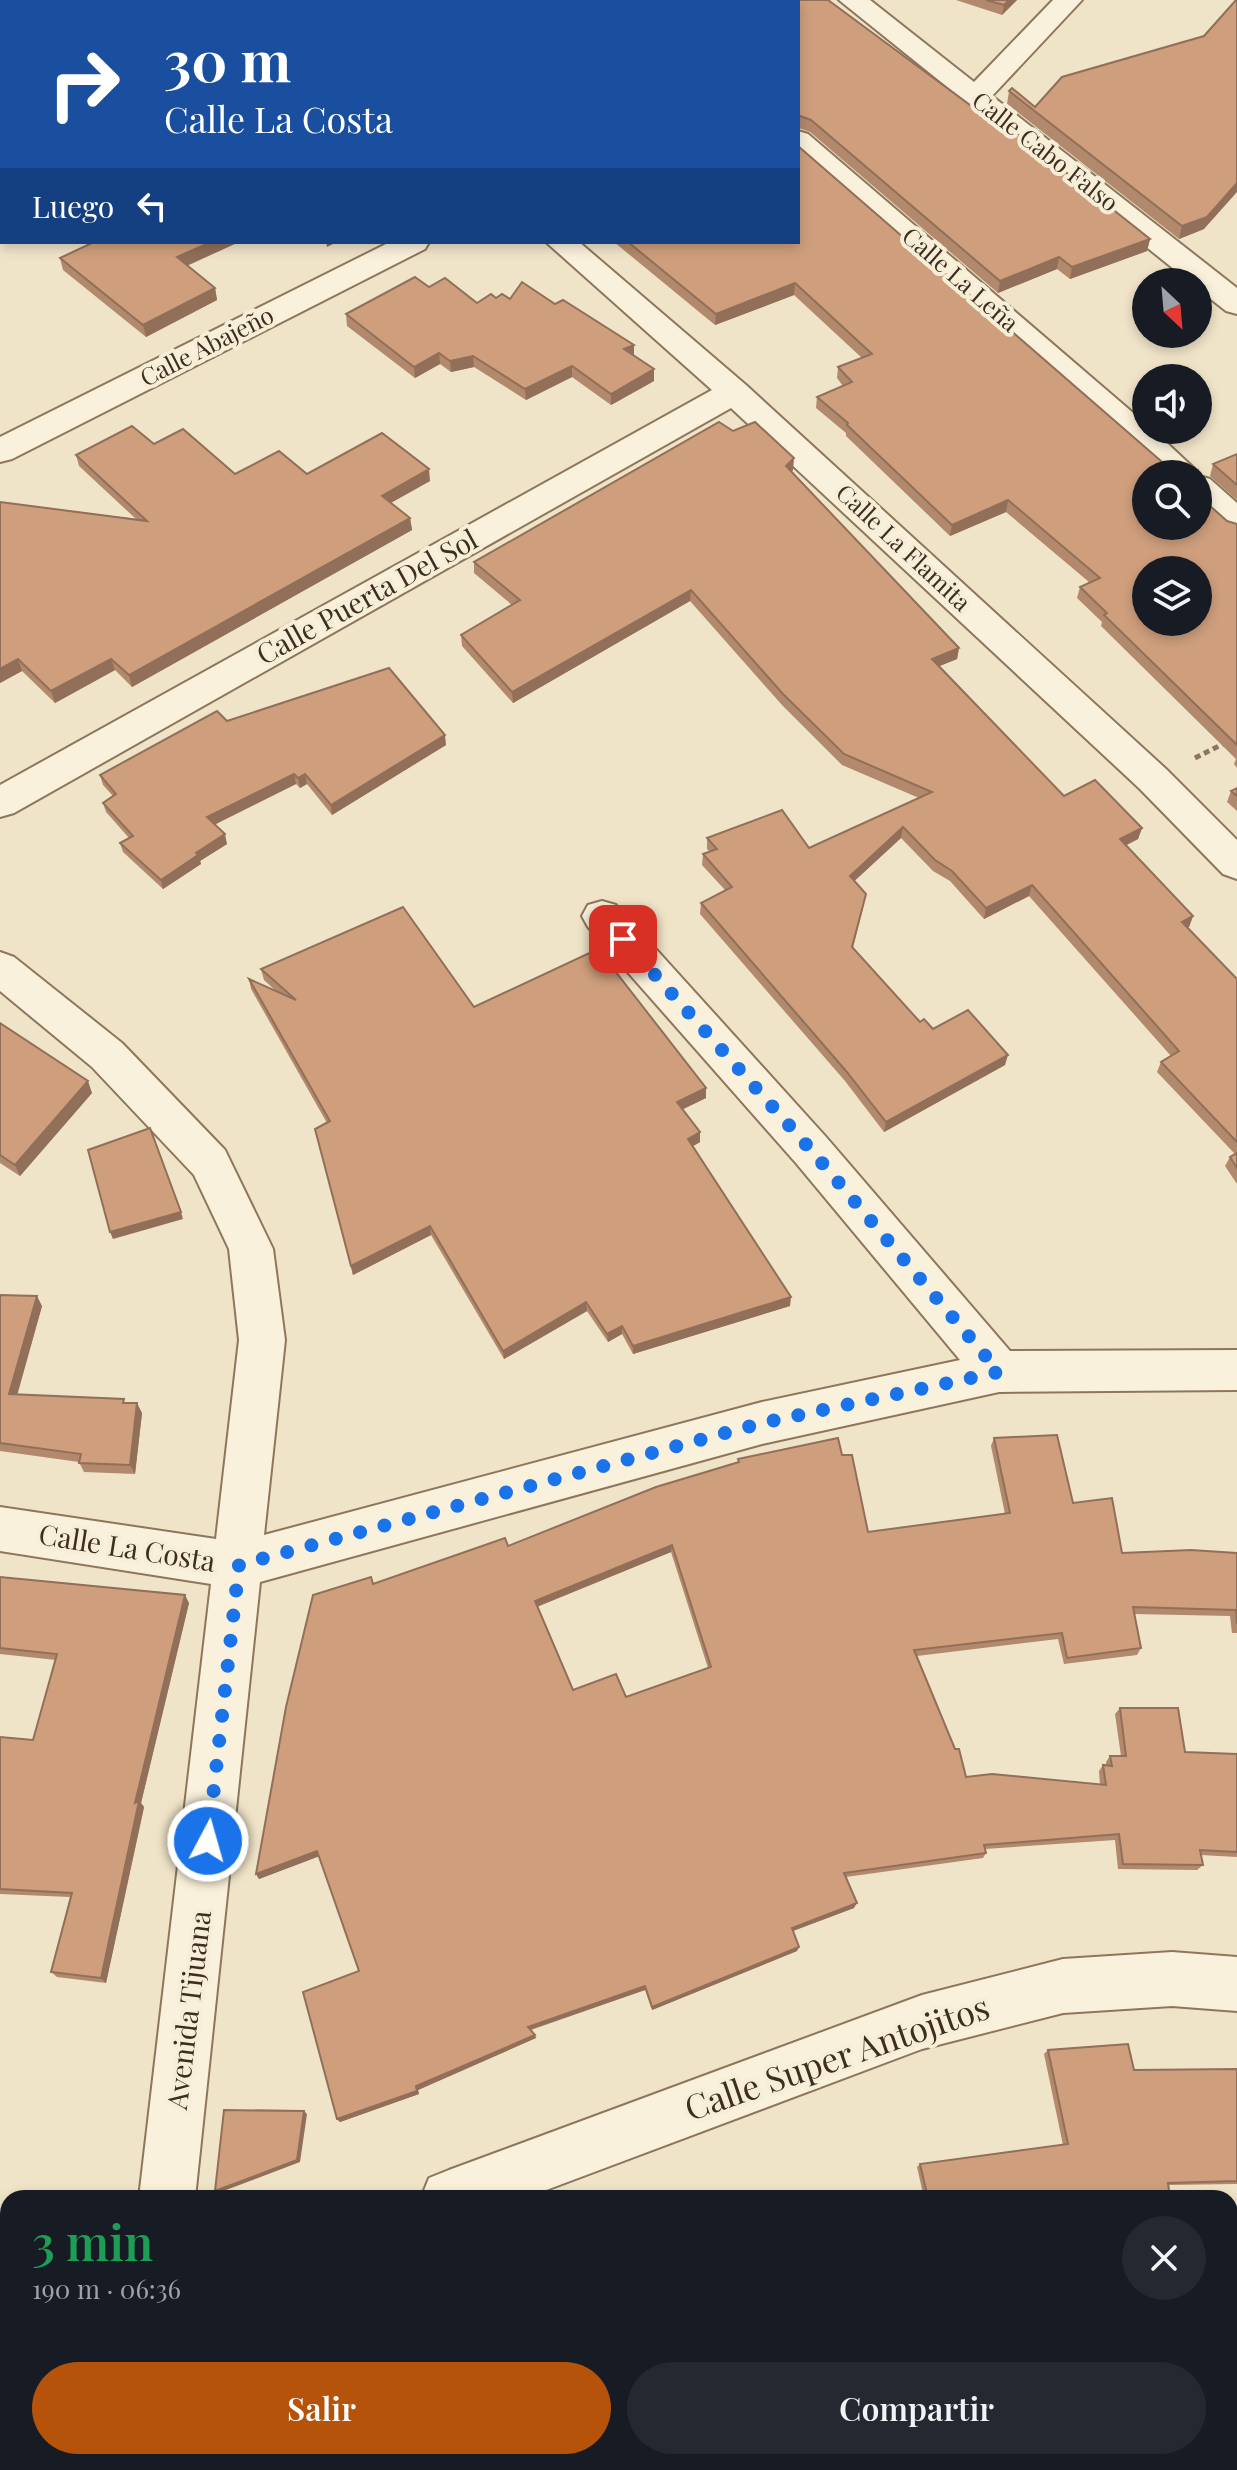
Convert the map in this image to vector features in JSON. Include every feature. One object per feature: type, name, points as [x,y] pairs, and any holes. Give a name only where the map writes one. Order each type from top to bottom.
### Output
[{"type":"street","name":"Calle Cabo Falso","points":[[853,0],[1237,304]]},
{"type":"street","points":[[975,97],[1068,0]]},
{"type":"street","name":"Calle La Leña","points":[[800,142],[1167,460]]},
{"type":"street","name":"Calle Abajeño","points":[[0,451],[410,244]]},
{"type":"street","name":"Calle La Flamita","points":[[563,244],[734,392],[1153,779],[1237,864]]},
{"type":"street","name":"Calle Puerta Del Sol","points":[[0,803],[734,392]]},
{"type":"street","points":[[1212,500],[1237,522]]},
{"type":"street","points":[[602,916],[811,1150],[999,1372]]},
{"type":"street","name":"Avenida Tijuana","points":[[0,968],[107,1055],[210,1163],[251,1249],[262,1340],[168,2190]]},
{"type":"street","name":"Calle La Costa","points":[[0,1529],[239,1565],[762,1423],[999,1372],[1237,1370]]},
{"type":"street","name":"Calle Super Antojitos","points":[[470,2190],[922,2022],[1063,1986],[1172,1979],[1237,1984]]},
{"type":"building","points":[[800,0],[828,0],[985,116],[989,111],[1150,239],[1072,267],[1059,257],[1000,281],[811,120],[800,116]]},
{"type":"building","points":[[986,0],[1009,0],[1004,5]]},
{"type":"building","points":[[1236,0],[1237,183],[1207,217],[1182,226],[1009,91],[1012,88],[1035,107],[1062,77],[1204,36]]},
{"type":"building","points":[[800,148],[1132,436],[1132,444],[1141,444],[1160,460],[1132,460],[1132,540],[1212,540],[1212,508],[1227,521],[1237,524],[1237,745],[1104,615],[1107,613],[1080,587],[1100,578],[1008,500],[952,525],[848,423],[817,397],[852,382],[838,367],[872,354],[795,283],[716,314],[630,244],[800,244]]},
{"type":"building","points":[[90,244],[206,244],[177,257],[215,288],[143,325],[60,258]]},
{"type":"building","points":[[415,277],[429,287],[445,278],[477,303],[491,294],[496,298],[502,294],[510,299],[522,282],[555,304],[563,300],[634,345],[624,349],[654,369],[611,394],[572,366],[525,389],[473,356],[450,361],[439,353],[414,367],[346,314]]},
{"type":"building","points":[[719,422],[733,431],[755,422],[794,458],[786,466],[959,648],[932,659],[1064,796],[1095,780],[1142,828],[1120,839],[1193,916],[1182,922],[1237,979],[1237,1142],[1161,1062],[1179,1051],[1032,885],[986,908],[952,871],[935,860],[903,827],[850,876],[866,894],[852,947],[920,1022],[924,1019],[933,1029],[968,1010],[1008,1055],[886,1122],[701,903],[732,887],[703,854],[717,849],[707,838],[782,810],[809,848],[932,792],[844,754],[783,694],[691,590],[512,692],[461,635],[520,600],[474,562]]},
{"type":"building","points":[[132,426],[154,444],[183,429],[235,474],[279,451],[307,474],[382,433],[429,469],[382,496],[410,518],[129,675],[111,659],[51,691],[18,659],[0,669],[0,502],[147,521],[76,455]]},
{"type":"building","points":[[1237,454],[1237,485],[1213,464]]},
{"type":"building","points":[[389,668],[445,735],[331,805],[305,774],[298,778],[294,774],[207,817],[225,834],[161,880],[120,843],[133,836],[103,803],[116,794],[100,775],[217,711],[227,721]]},
{"type":"building","points":[[403,907],[474,1007],[598,949],[706,1088],[677,1102],[700,1132],[688,1139],[791,1297],[633,1346],[622,1326],[607,1334],[586,1302],[503,1351],[430,1226],[351,1266],[315,1129],[330,1121],[249,979],[296,1000],[261,969]]},
{"type":"building","points":[[0,1023],[88,1081],[15,1165],[0,1155]]},
{"type":"building","points":[[150,1128],[181,1212],[110,1232],[88,1150]]},
{"type":"building","points":[[1237,1153],[1237,1168],[1230,1157]]},
{"type":"building","points":[[0,1295],[37,1296],[9,1394],[124,1399],[123,1403],[137,1403],[130,1465],[79,1463],[81,1454],[0,1443]]},
{"type":"building","points":[[1057,1435],[1073,1503],[1112,1498],[1122,1553],[1191,1550],[1237,1553],[1237,1624],[1236,1610],[1133,1607],[1141,1648],[1067,1658],[1062,1633],[914,1650],[955,1749],[959,1749],[966,1777],[992,1774],[1106,1785],[1103,1765],[1112,1766],[1110,1756],[1126,1756],[1120,1708],[1178,1708],[1185,1752],[1237,1754],[1237,1852],[1200,1850],[1203,1865],[1123,1864],[1119,1834],[984,1845],[986,1853],[844,1873],[857,1903],[792,1928],[799,1947],[652,2007],[645,1986],[528,2027],[535,2035],[416,2086],[417,2091],[337,2119],[303,1992],[359,1971],[317,1851],[256,1874],[286,1707],[313,1595],[371,1577],[373,1584],[505,1538],[508,1546],[656,1487],[739,1462],[738,1459],[838,1438],[842,1455],[852,1455],[868,1532],[1010,1513],[994,1438]],"holes":[[[672,1545],[711,1667],[626,1697],[616,1674],[573,1690],[535,1601]]]},
{"type":"building","points":[[0,1577],[185,1595],[135,1803],[139,1801],[101,1978],[51,1972],[72,1893],[0,1889],[0,1737],[33,1740],[57,1654],[0,1648]]},
{"type":"building","points":[[1128,2044],[1134,2070],[1237,2069],[1237,2181],[1168,2183],[1169,2190],[926,2190],[920,2164],[1068,2144],[1048,2050]]},
{"type":"building","points":[[224,2110],[304,2111],[297,2160],[215,2190]]},
{"type":"route","points":[[208,1841],[239,1565],[762,1423],[999,1372],[811,1150],[623,939]]}]
